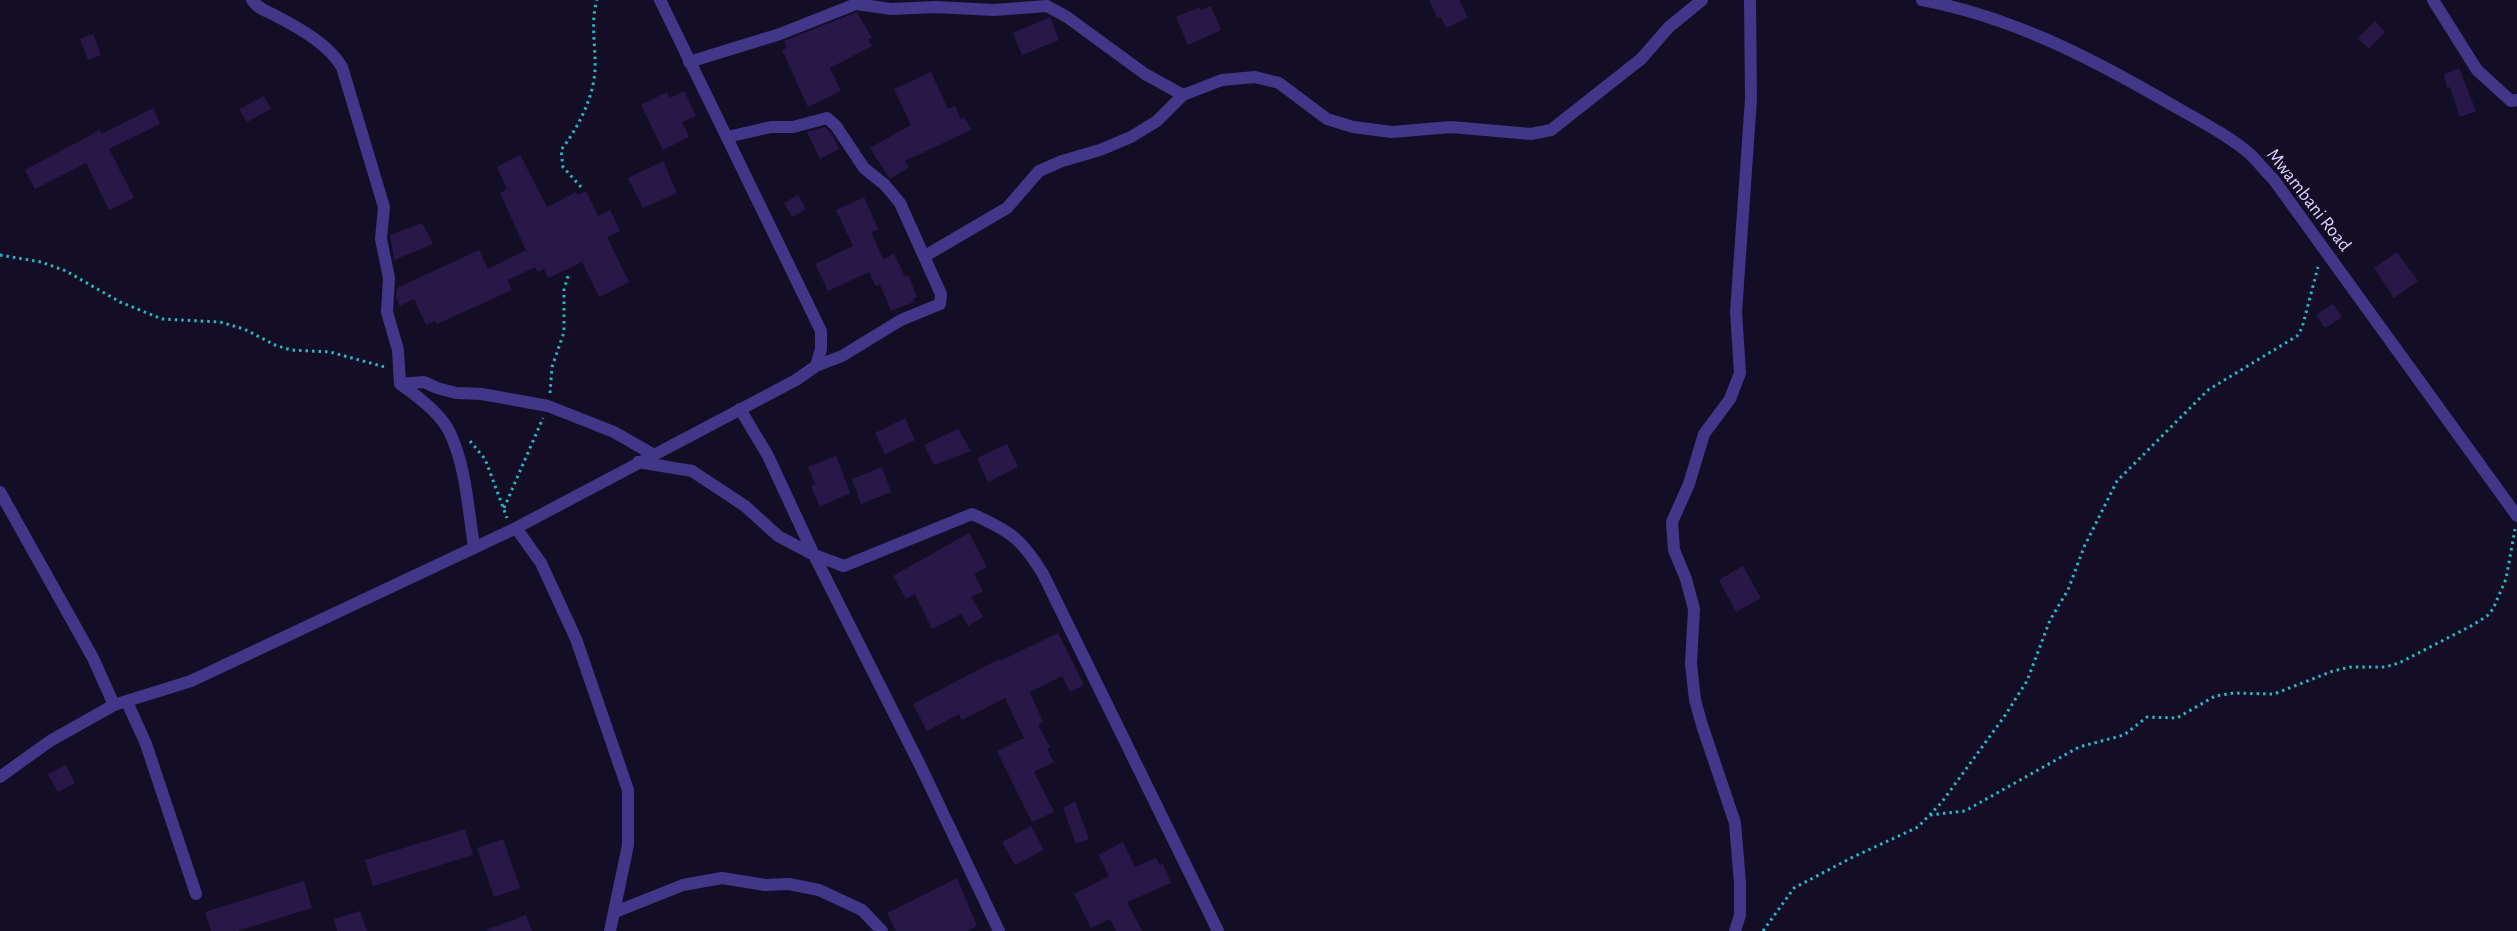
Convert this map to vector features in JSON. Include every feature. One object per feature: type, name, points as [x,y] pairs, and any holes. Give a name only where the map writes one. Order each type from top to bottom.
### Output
[{"type":"street","points":[[252,0],[258,8],[291,24],[325,47],[335,56],[342,67],[384,207],[381,238],[390,278],[387,312],[398,350],[400,384]]},
{"type":"street","points":[[660,0],[821,331],[821,349],[816,366]]},
{"type":"street","points":[[925,256],[1007,208],[1039,172],[1062,161],[1100,150],[1131,137],[1157,121],[1184,95],[1222,80],[1255,77],[1279,83],[1327,119],[1353,127],[1392,132],[1451,127],[1511,133],[1538,133],[1551,130],[1641,59],[1669,28],[1702,0]]},
{"type":"street","points":[[1735,931],[1740,915],[1740,883],[1735,823],[1695,700],[1691,664],[1694,609],[1686,579],[1674,550],[1672,522],[1689,484],[1704,434],[1730,399],[1740,373],[1736,312],[1751,99],[1750,0]]},
{"type":"street","name":"Mwambani Road","points":[[1922,0],[2000,21],[2052,41],[2119,74],[2198,120],[2250,154],[2274,180],[2517,515]]},
{"type":"street","points":[[2433,0],[2477,70],[2511,101],[2517,100]]},
{"type":"street","points":[[689,62],[780,34],[856,4],[891,9],[934,7],[994,10],[1047,6],[1067,17],[1146,74],[1184,95]]},
{"type":"street","points":[[0,777],[50,741],[114,705],[191,681],[474,546],[514,529],[796,380],[816,366],[842,356],[901,320],[933,309],[940,304],[941,294],[900,203],[885,185],[864,168],[836,126],[826,118],[793,127],[771,127],[727,137]]},
{"type":"street","points":[[400,384],[424,382],[456,393],[482,394],[548,406],[614,432],[654,455]]},
{"type":"street","points":[[400,384],[417,395],[450,431],[460,461],[474,546]]},
{"type":"street","points":[[740,409],[768,456],[814,554],[920,765],[999,931]]},
{"type":"street","points":[[638,462],[692,471],[745,506],[778,536],[844,566],[972,514],[1002,527],[1026,547],[1063,611],[1218,931]]},
{"type":"street","points":[[0,492],[93,658],[114,705]]},
{"type":"street","points":[[514,529],[541,562],[576,639],[628,790],[628,845],[610,931]]},
{"type":"street","points":[[127,702],[146,744],[196,894]]},
{"type":"street","points":[[615,912],[683,885],[722,878],[765,884],[789,884],[819,890],[862,910],[882,931]]},
{"type":"path","points":[[581,187],[563,167],[561,150],[573,134],[585,107],[595,70],[593,12],[597,0]]},
{"type":"path","points":[[1763,931],[1794,888],[1851,858],[1918,827],[1942,802],[2027,682],[2050,620],[2068,590],[2084,547],[2117,481],[2208,390],[2297,336],[2302,328],[2324,249]]},
{"type":"path","points":[[0,254],[41,262],[66,271],[120,302],[162,318],[220,322],[244,329],[275,345],[291,350],[330,352],[384,366],[400,384]]},
{"type":"path","points":[[465,434],[485,459],[514,529]]},
{"type":"path","points":[[1929,816],[1964,811],[2079,747],[2124,735],[2147,717],[2177,718],[2215,696],[2234,693],[2274,694],[2333,671],[2351,667],[2385,667],[2399,663],[2471,626],[2493,609],[2506,579],[2517,515]]},
{"type":"building","points":[[1429,0],[1459,0],[1468,18],[1446,28],[1441,17],[1437,18]]},
{"type":"building","points":[[1211,6],[1221,30],[1188,45],[1176,17],[1200,7],[1201,10]]},
{"type":"building","points":[[857,12],[872,38],[868,39],[872,46],[830,68],[841,91],[808,107],[782,50],[787,48],[784,41]]},
{"type":"building","points":[[1050,17],[1059,40],[1022,55],[1013,33]]},
{"type":"building","points":[[2375,21],[2385,32],[2369,49],[2358,38]]},
{"type":"building","points":[[93,34],[101,55],[88,60],[80,39]]},
{"type":"building","points":[[2459,68],[2476,111],[2460,117],[2450,87],[2447,88],[2444,74]]},
{"type":"building","points":[[931,72],[948,109],[955,106],[961,119],[965,118],[971,130],[905,161],[909,167],[890,179],[870,148],[911,125],[894,89]]},
{"type":"building","points":[[684,91],[696,116],[682,122],[689,137],[663,150],[641,105],[667,92],[670,98]]},
{"type":"building","points":[[264,96],[271,109],[247,122],[239,109]]},
{"type":"building","points":[[153,108],[160,124],[109,149],[134,198],[109,210],[86,163],[35,189],[25,170],[100,130],[101,134]]},
{"type":"building","points":[[825,127],[831,133],[839,149],[820,159],[807,132]]},
{"type":"building","points":[[520,155],[547,207],[576,192],[578,195],[586,191],[598,216],[610,210],[620,231],[607,237],[629,282],[599,297],[582,262],[548,278],[544,269],[538,272],[535,267],[508,280],[512,290],[437,324],[436,321],[426,325],[414,299],[400,306],[396,298],[397,288],[479,250],[488,269],[526,250],[500,193],[507,189],[497,167]]},
{"type":"building","points":[[663,161],[677,193],[643,208],[628,178]]},
{"type":"building","points":[[798,195],[806,209],[792,217],[784,203]]},
{"type":"building","points":[[864,197],[878,229],[871,232],[883,259],[894,254],[905,277],[908,275],[917,297],[913,299],[914,302],[891,311],[880,284],[876,286],[869,272],[828,291],[815,264],[853,246],[836,210]]},
{"type":"building","points":[[422,223],[433,244],[394,260],[390,235]]},
{"type":"building","points":[[2397,252],[2418,281],[2394,298],[2374,268]]},
{"type":"building","points":[[2333,304],[2342,317],[2325,328],[2316,315]]},
{"type":"building","points":[[905,418],[915,440],[885,454],[875,433]]},
{"type":"building","points":[[958,429],[971,451],[934,465],[924,445]]},
{"type":"building","points":[[1007,444],[1018,467],[988,482],[977,458]]},
{"type":"building","points":[[836,456],[850,493],[820,507],[811,486],[815,484],[808,467]]},
{"type":"building","points":[[882,467],[891,492],[861,504],[852,479]]},
{"type":"building","points":[[969,533],[987,567],[974,574],[983,591],[971,597],[983,617],[968,626],[961,614],[932,629],[915,594],[906,599],[893,576]]},
{"type":"building","points":[[1743,566],[1761,598],[1736,612],[1719,580]]},
{"type":"building","points":[[1058,633],[1084,685],[1070,692],[1062,676],[1030,692],[1043,722],[1038,725],[1050,747],[1047,749],[1054,762],[1034,772],[1054,812],[1032,822],[997,751],[1024,738],[1005,698],[962,720],[959,714],[927,731],[913,704],[999,659],[1000,661]]},
{"type":"building","points":[[66,765],[75,783],[58,792],[48,774]]},
{"type":"building","points":[[1075,801],[1089,839],[1076,844],[1063,808]]},
{"type":"building","points":[[1031,826],[1044,850],[1015,865],[1002,842]]},
{"type":"building","points":[[465,829],[473,855],[373,886],[365,860]]},
{"type":"building","points":[[503,839],[520,888],[494,897],[477,848]]},
{"type":"building","points":[[1123,842],[1135,867],[1156,858],[1160,865],[1163,864],[1171,883],[1127,902],[1142,931],[1116,931],[1110,919],[1091,928],[1074,894],[1109,876],[1098,855]]},
{"type":"building","points":[[957,878],[977,926],[967,931],[896,931],[887,913]]},
{"type":"building","points":[[304,881],[312,908],[237,931],[211,931],[205,912]]},
{"type":"building","points":[[360,911],[367,931],[337,931],[334,919]]},
{"type":"building","points":[[526,915],[532,931],[486,930]]}]
